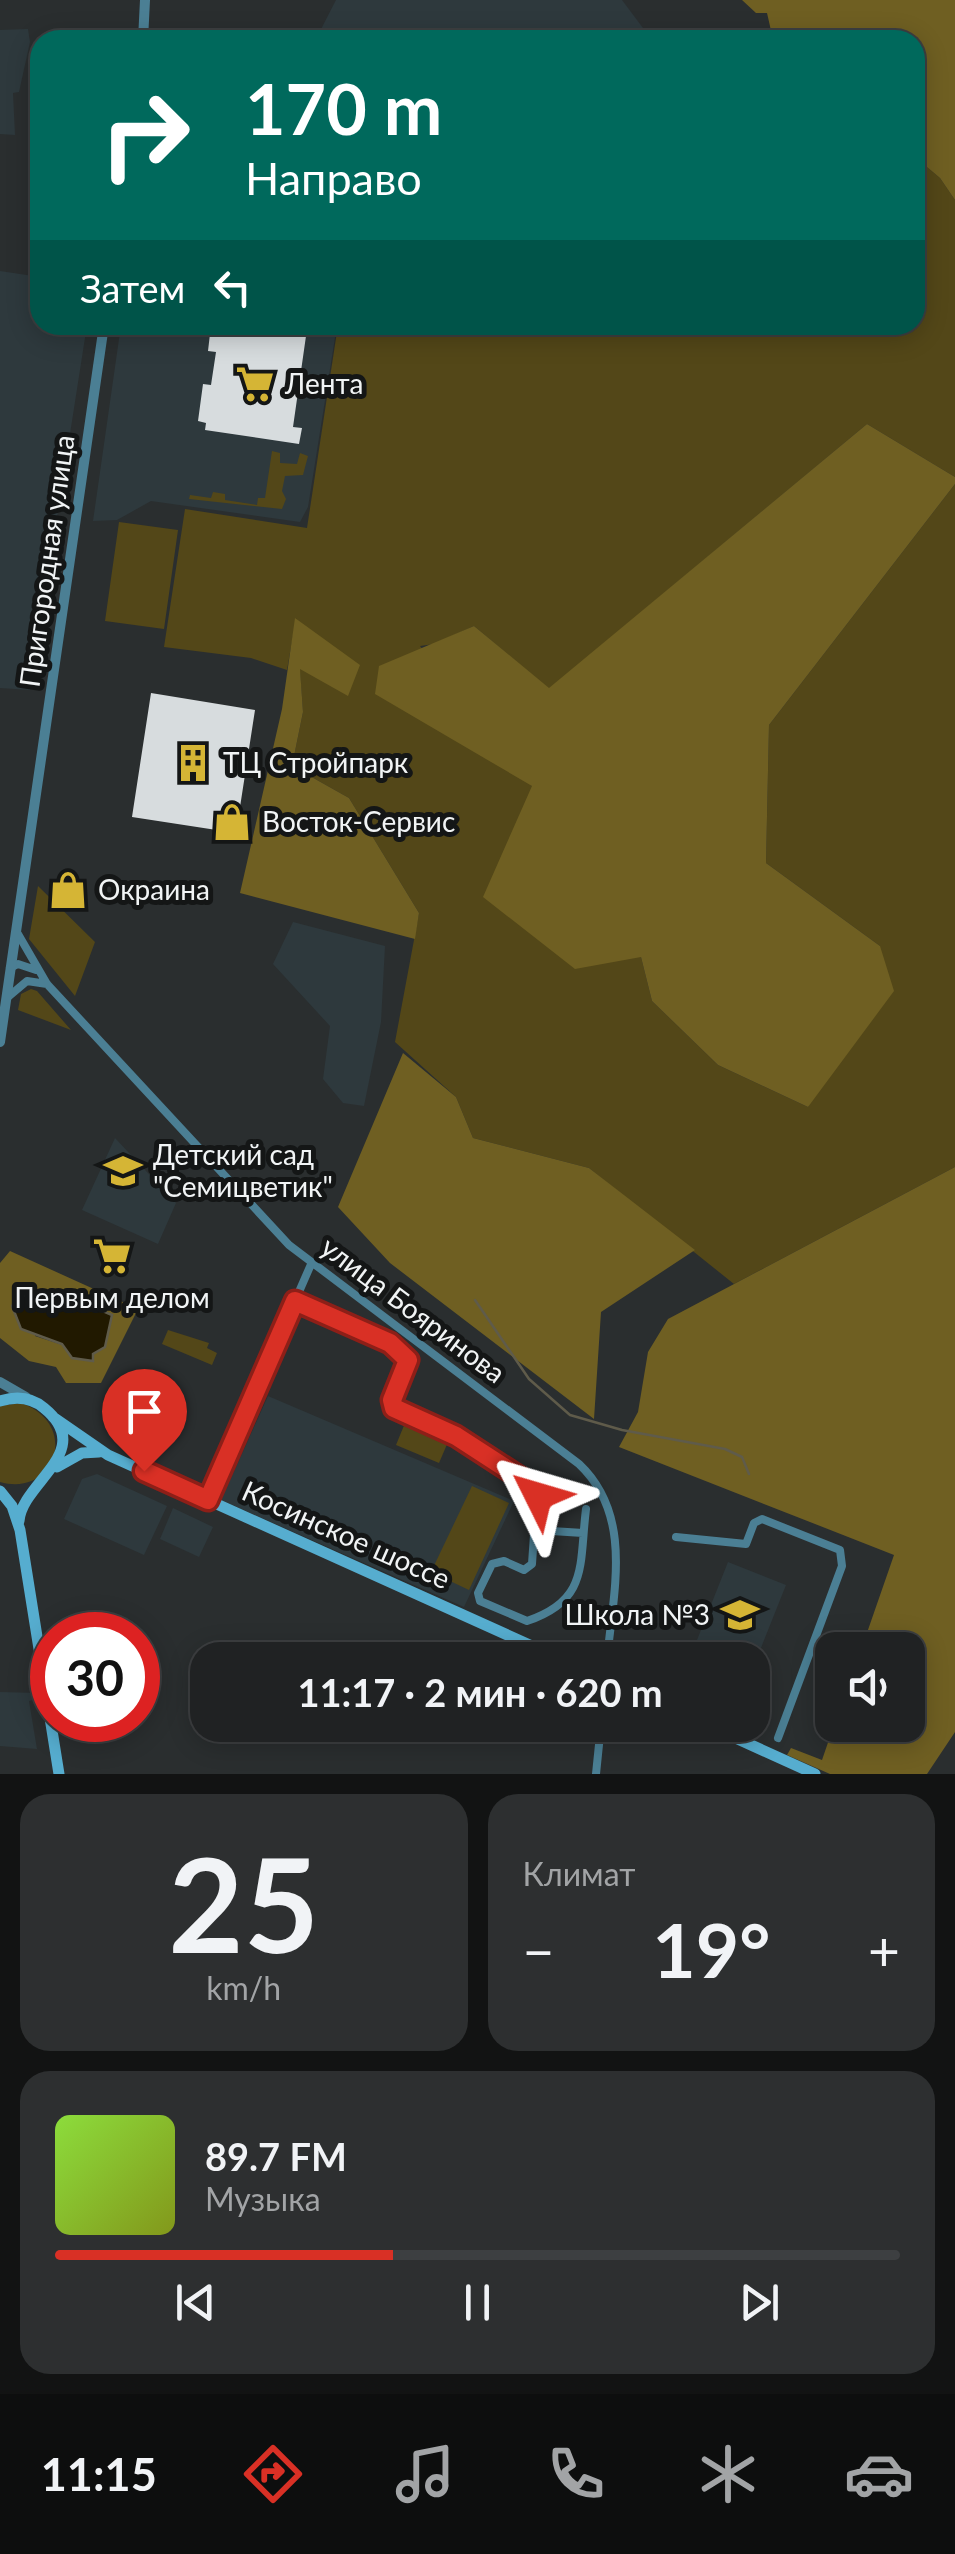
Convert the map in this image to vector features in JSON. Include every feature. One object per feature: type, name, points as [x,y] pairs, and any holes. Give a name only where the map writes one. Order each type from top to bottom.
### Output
[{"type":"main road","name":"Косинское шоссе","points":[[31,1400],[108,1455],[522,1642]]},
{"type":"main road","points":[[0,1401],[31,1400]]},
{"type":"main road","points":[[0,1489],[18,1490],[46,1478],[61,1451],[60,1432],[53,1417]]},
{"type":"main road","points":[[20,1530],[22,1502],[66,1460],[82,1453],[108,1455]]},
{"type":"main road","points":[[0,1489],[20,1530],[62,1773]]},
{"type":"main road","points":[[745,1742],[816,1774]]},
{"type":"street","points":[[144,30],[145,0]]},
{"type":"street","name":"Пригородная улица","points":[[0,1042],[103,335]]},
{"type":"street","name":"улица Бояринова","points":[[16,926],[36,970],[47,984],[289,1246],[580,1464],[597,1482],[608,1501],[616,1532],[608,1642]]},
{"type":"street","points":[[10,968],[18,964],[36,970]]},
{"type":"street","points":[[3,1007],[27,982],[47,984]]},
{"type":"street","points":[[208,1500],[312,1262]]},
{"type":"street","points":[[295,1301],[390,1343],[406,1357],[392,1406],[456,1436],[533,1486],[538,1496],[530,1567],[524,1570],[496,1562],[478,1593],[480,1600],[526,1621],[574,1592],[586,1509]]},
{"type":"street","points":[[0,1382],[31,1400]]},
{"type":"street","points":[[676,1537],[746,1544],[754,1523],[762,1519],[840,1550],[842,1566],[778,1738]]},
{"type":"street","points":[[536,1530],[583,1534]]},
{"type":"street","points":[[596,1774],[599,1742]]},
{"type":"shaded area","points":[[336,0],[622,0],[644,30],[321,30]]},
{"type":"shaded area","points":[[742,0],[955,0],[955,200],[940,178],[925,165],[925,30],[771,30],[767,13],[756,13]]},
{"type":"shaded area","points":[[28,29],[30,42],[19,92],[13,93],[15,135],[0,134],[0,30]]},
{"type":"shaded area","points":[[925,165],[940,178],[955,200],[955,477],[867,424],[549,689],[474,626],[420,646],[532,786],[641,957],[652,1001],[718,1065],[808,1107],[880,946],[766,863],[769,725],[955,484],[955,1167],[734,1284],[589,1168],[473,1138],[456,1097],[395,1042],[419,913],[349,798],[292,766],[303,712],[296,618],[287,670],[251,658],[164,647],[185,509],[307,528],[336,335],[925,335]]},
{"type":"shaded area","points":[[0,271],[30,276],[30,335],[85,335],[30,690],[0,688]]},
{"type":"shaded area","points":[[120,335],[335,335],[308,507],[300,522],[151,501],[117,520],[93,521]]},
{"type":"shaded area","points":[[867,424],[955,477],[955,484],[769,725],[766,863],[880,946],[894,991],[808,1107],[718,1065],[652,1001],[641,957],[575,969],[483,897],[532,786],[375,694],[379,666],[474,626],[549,688]]},
{"type":"shaded area","points":[[272,451],[280,453],[280,463],[297,464],[300,453],[308,456],[303,475],[285,476],[282,491],[286,499],[282,509],[189,499],[190,495],[211,498],[213,492],[225,494],[225,500],[257,505],[258,498],[265,498]]},
{"type":"shaded area","points":[[119,522],[178,530],[164,629],[105,621]]},
{"type":"shaded area","points":[[295,618],[360,665],[348,696],[300,669],[303,712],[292,766],[349,798],[419,913],[415,939],[240,893],[282,709]]},
{"type":"shaded area","points":[[38,886],[95,942],[75,996],[29,939]]},
{"type":"shaded area","points":[[293,922],[385,946],[381,1022],[364,1106],[343,1103],[323,1079],[330,1026],[273,964]]},
{"type":"shaded area","points":[[31,989],[71,1030],[18,1010],[21,994]]},
{"type":"shaded area","points":[[403,1053],[456,1097],[473,1138],[589,1168],[695,1250],[601,1312],[594,1419],[390,1263],[338,1207]]},
{"type":"shaded area","name":"Детский сад \"Семицветик\"","points":[[115,1138],[176,1203],[158,1244],[82,1210]]},
{"type":"shaded area","points":[[955,1167],[955,1732],[927,1774],[830,1774],[787,1755],[791,1748],[822,1760],[828,1742],[925,1742],[925,1632],[867,1632],[894,1555],[619,1447],[638,1412],[648,1352],[668,1319]]},
{"type":"shaded area","points":[[10,1251],[138,1309],[101,1383],[66,1383],[56,1367],[29,1361],[0,1338],[0,1263]],"holes":[[[39,1292],[80,1301],[112,1315],[93,1355],[35,1336]]]},
{"type":"shaded area","points":[[39,1292],[80,1301],[112,1315],[105,1347],[93,1354],[93,1361],[72,1358],[62,1344],[21,1329],[12,1306],[19,1297]]},
{"type":"shaded area","points":[[168,1330],[209,1343],[207,1348],[217,1353],[212,1365],[162,1344]]},
{"type":"shaded area","points":[[268,1396],[514,1501],[464,1607],[221,1500]]},
{"type":"shaded area","points":[[21,1403],[40,1413],[51,1426],[54,1456],[47,1470],[35,1479],[19,1484],[0,1482],[0,1406]]},
{"type":"shaded area","points":[[405,1423],[448,1442],[439,1463],[396,1445]]},
{"type":"shaded area","points":[[97,1474],[167,1506],[144,1555],[64,1519],[82,1479]]},
{"type":"shaded area","points":[[472,1486],[509,1503],[469,1590],[431,1572]]},
{"type":"shaded area","points":[[173,1508],[213,1527],[199,1557],[160,1539]]},
{"type":"shaded area","name":"Школа №3","points":[[728,1562],[786,1585],[763,1642],[696,1642]]},
{"type":"shaded area","points":[[0,1692],[30,1693],[30,1742],[36,1742],[37,1749],[0,1746]]},
{"type":"building","name":"Лента","points":[[210,335],[317,335],[306,336],[293,427],[302,428],[299,444],[205,430],[206,423],[198,421],[203,384],[211,385],[216,352],[208,351]]},
{"type":"building","name":"ТЦ Стройпарк","points":[[151,693],[255,710],[236,833],[132,817]]},
{"type":"waterway","points":[[475,1300],[529,1379],[570,1415],[622,1430],[725,1449],[742,1457],[749,1474]]},
{"type":"place","name":"Лента","points":[[255,384]]},
{"type":"place","name":"ТЦ Стройпарк","points":[[193,763]]},
{"type":"place","name":"Восток-Сервис","points":[[232,822]]},
{"type":"place","name":"Окраина","points":[[68,890]]},
{"type":"place","name":"Детский сад \"Семицветик\"","points":[[123,1171]]},
{"type":"place","name":"Первым делом","points":[[112,1256]]},
{"type":"place","name":"Школа №3","points":[[740,1615]]},
{"type":"route","points":[[144,1471],[208,1500],[295,1301],[390,1343],[408,1360],[391,1402],[394,1408],[480,1450],[533,1486],[538,1496]]}]
